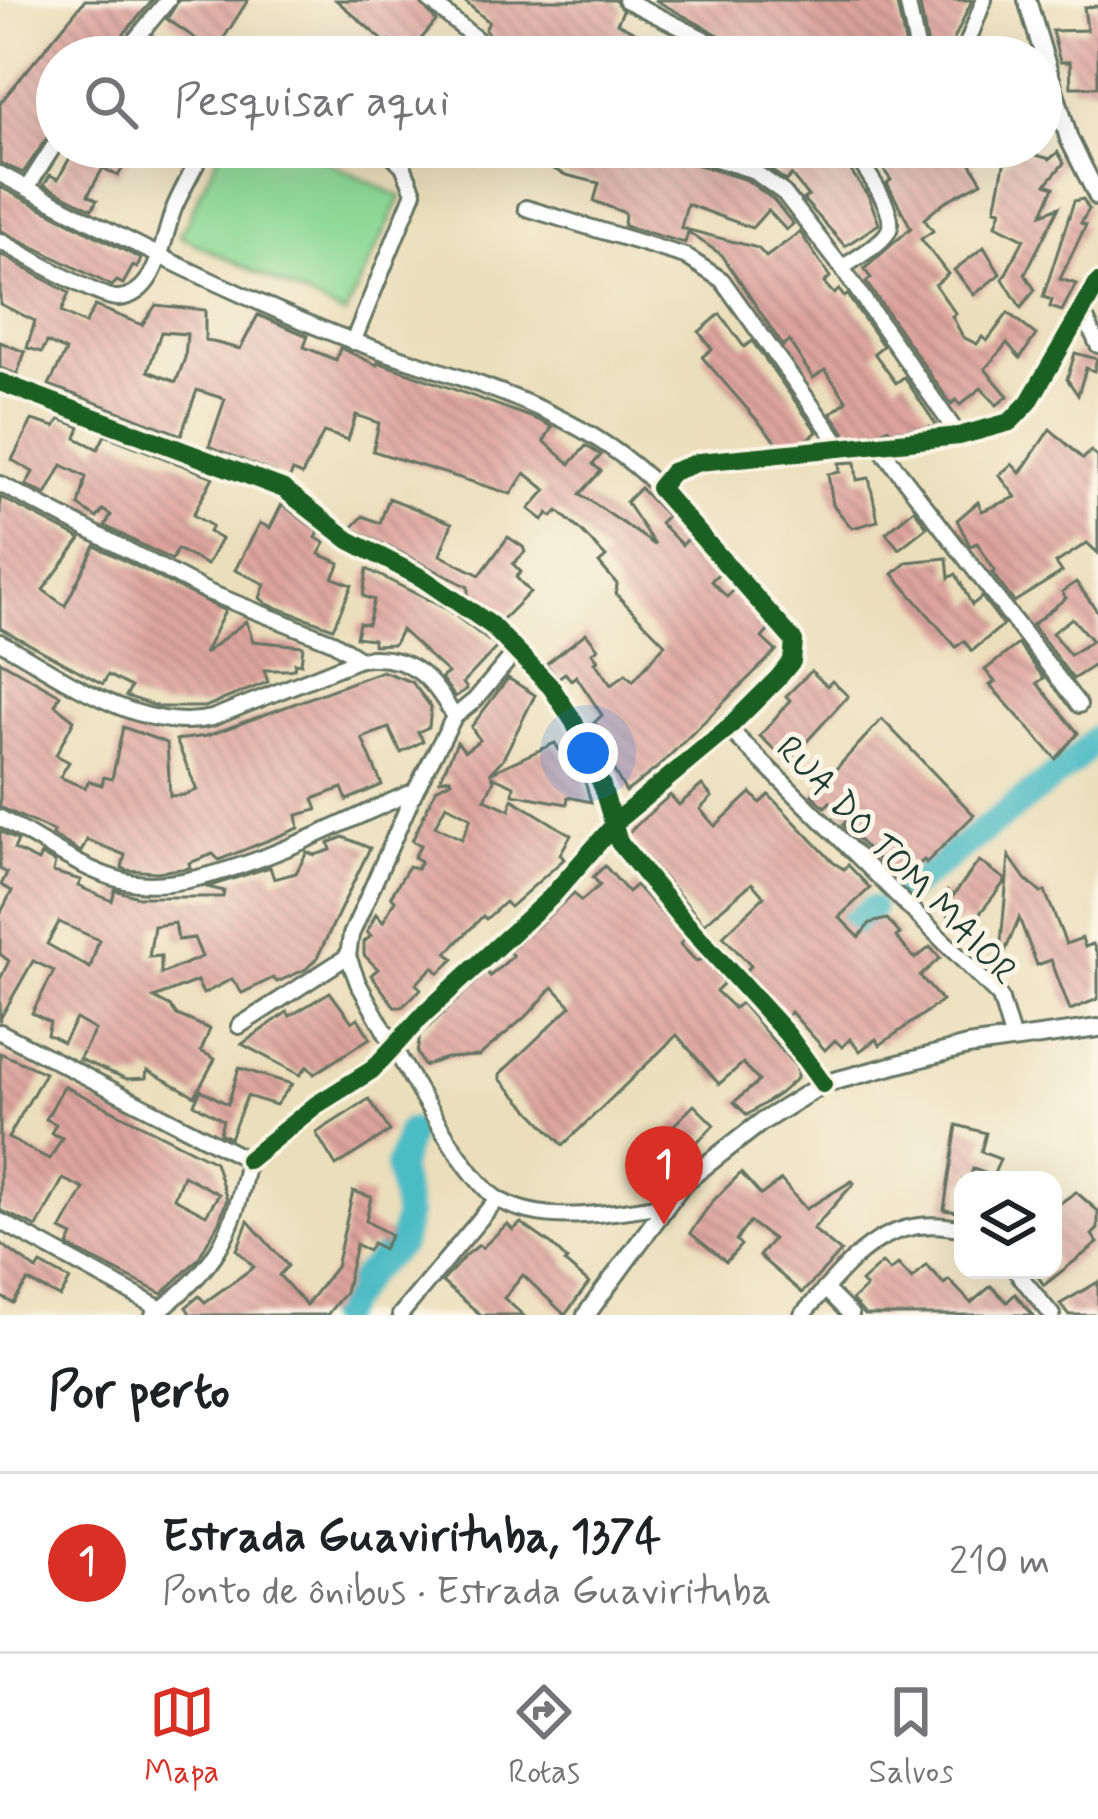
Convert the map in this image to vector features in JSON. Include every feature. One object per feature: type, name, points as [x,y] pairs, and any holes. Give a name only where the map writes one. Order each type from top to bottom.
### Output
[{"type":"street","points":[[138,36],[168,0]]},
{"type":"street","points":[[429,0],[473,36]]},
{"type":"street","points":[[626,0],[698,36]]},
{"type":"street","points":[[907,0],[915,36]]},
{"type":"street","points":[[970,36],[984,0]]},
{"type":"street","points":[[1027,0],[1038,36]]},
{"type":"street","points":[[1062,114],[1098,196]]},
{"type":"street","points":[[27,188],[40,168]]},
{"type":"street","points":[[0,241],[116,298],[137,289],[161,259],[174,208],[194,168]]},
{"type":"street","points":[[353,342],[414,192],[404,168]]},
{"type":"street","points":[[748,168],[784,193],[958,436]]},
{"type":"street","points":[[842,268],[888,233],[892,221],[863,168]]},
{"type":"street","points":[[0,174],[161,259],[353,342],[540,408],[580,427],[624,454],[659,488],[794,641],[792,661],[728,728],[612,828],[550,897],[423,1015],[373,1070],[316,1105],[248,1160],[239,1209],[226,1241],[209,1266],[157,1312],[0,1221]]},
{"type":"street","points":[[526,208],[705,266],[722,280],[842,448]]},
{"type":"street","points":[[659,488],[672,472],[699,462],[958,436],[1010,422],[1029,402],[1098,284]]},
{"type":"street","points":[[1082,310],[1098,345]]},
{"type":"street","points":[[0,382],[284,489],[349,540],[462,602],[518,650],[551,687],[574,722],[602,783],[612,828],[640,869],[787,1034],[824,1084]]},
{"type":"street","points":[[879,446],[1079,704]]},
{"type":"street","points":[[0,484],[208,592],[333,642],[361,659]]},
{"type":"street","points":[[0,642],[121,706],[187,724],[361,659],[399,660],[416,666],[454,717]]},
{"type":"street","points":[[518,650],[454,717],[415,791],[351,935],[348,956],[395,1048],[472,1173],[496,1198],[536,1211],[582,1216],[663,1205]]},
{"type":"street","name":"RUA DO TOM MAIOR","points":[[728,728],[1000,998],[1013,1040]]},
{"type":"street","points":[[0,818],[112,878],[171,884],[213,874],[415,791]]},
{"type":"street","points":[[239,1026],[348,956]]},
{"type":"street","points":[[586,1315],[634,1254],[663,1205],[715,1155],[824,1084],[968,1046],[1098,1028]]},
{"type":"street","points":[[0,1032],[248,1160]]},
{"type":"street","points":[[400,1315],[458,1250],[496,1198]]},
{"type":"street","points":[[802,1315],[872,1243],[896,1229],[922,1224],[954,1228]]},
{"type":"street","points":[[1023,1279],[1052,1315]]},
{"type":"street","points":[[826,1289],[851,1315]]},
{"type":"green space","points":[[212,168],[341,168],[401,197],[345,315],[180,236]]},
{"type":"building","points":[[85,0],[153,0],[122,36],[55,36]]},
{"type":"building","points":[[179,0],[248,0],[225,36],[192,36],[167,19]]},
{"type":"building","points":[[336,0],[418,0],[436,21],[424,36],[378,36]]},
{"type":"building","points":[[463,0],[615,0],[623,11],[617,23],[643,36],[491,36],[485,30],[489,22]]},
{"type":"building","points":[[655,0],[896,0],[904,36],[721,36]]},
{"type":"building","points":[[919,0],[972,0],[956,36],[926,36]]},
{"type":"building","points":[[1098,6],[1098,87],[1071,87],[1070,62],[1062,62],[1062,36],[1053,36],[1052,31],[1087,30],[1084,7]]},
{"type":"building","points":[[36,59],[36,154],[23,173],[0,163],[0,103]]},
{"type":"building","points":[[64,168],[103,168],[88,195],[97,200],[92,209],[44,185],[50,175],[58,179]]},
{"type":"building","points":[[552,168],[708,168],[747,180],[774,200],[793,224],[786,230],[768,210],[752,228],[687,204],[681,228],[758,248],[766,257],[800,232],[830,277],[824,283],[834,294],[839,290],[847,295],[883,346],[874,353],[896,383],[904,377],[937,426],[847,436],[831,413],[847,401],[825,370],[813,378],[789,341],[783,346],[722,255],[688,232],[685,243],[624,226],[625,213],[594,201],[599,183]]},
{"type":"building","points":[[768,168],[849,168],[869,197],[879,224],[845,246],[803,199],[808,196],[791,175],[786,181]]},
{"type":"building","points":[[882,168],[974,168],[982,182],[924,219],[933,231],[921,239],[948,274],[935,285],[956,314],[952,316],[963,337],[977,344],[982,337],[987,341],[1008,313],[1036,335],[1020,358],[1007,343],[985,369],[1008,396],[997,405],[981,388],[960,405],[956,400],[951,404],[866,282],[871,278],[864,269],[911,228],[887,183],[891,180]]},
{"type":"building","points":[[1003,168],[1060,168],[1046,184],[1054,187],[1042,214],[1059,207],[1025,274],[1035,290],[1021,308],[1003,279],[1024,239],[996,225],[1001,210],[995,209]]},
{"type":"building","points":[[0,187],[141,259],[137,268],[133,266],[123,284],[117,281],[112,286],[0,230]]},
{"type":"building","points":[[1083,199],[1089,209],[1081,223],[1086,225],[1060,279],[1076,284],[1062,311],[1050,307],[1052,300],[1043,297],[1074,201]]},
{"type":"building","points":[[984,247],[1000,274],[974,295],[954,270]]},
{"type":"building","points":[[0,254],[69,293],[61,312],[85,324],[95,306],[142,325],[156,305],[205,310],[205,340],[240,349],[258,315],[308,336],[304,347],[336,360],[340,348],[539,420],[552,427],[544,441],[570,464],[586,446],[601,455],[593,464],[601,471],[580,494],[655,545],[626,502],[640,488],[667,516],[660,523],[682,545],[688,539],[719,573],[711,581],[727,597],[734,590],[769,630],[762,638],[776,651],[657,768],[626,792],[603,751],[614,742],[594,723],[602,715],[576,676],[571,680],[565,673],[558,678],[546,664],[586,633],[598,648],[592,653],[595,662],[611,685],[626,674],[633,681],[665,644],[616,594],[617,584],[599,563],[606,557],[581,531],[558,511],[543,520],[529,509],[546,490],[525,473],[511,494],[373,451],[379,423],[356,415],[348,440],[324,432],[302,475],[293,471],[289,479],[209,446],[225,399],[197,390],[181,435],[49,385],[66,351],[47,342],[42,352],[27,348],[35,321],[0,304]],"holes":[[[161,332],[187,334],[176,382],[148,371]]]},
{"type":"building","points":[[720,314],[744,347],[752,341],[817,432],[807,440],[777,443],[702,357],[712,349],[699,332]]},
{"type":"building","points":[[0,342],[25,352],[17,374],[0,368]]},
{"type":"building","points":[[1075,353],[1097,359],[1094,371],[1086,368],[1078,395],[1067,379]]},
{"type":"building","points":[[60,419],[80,427],[76,438],[98,449],[105,435],[213,477],[193,515],[212,526],[209,532],[221,539],[207,565],[177,549],[172,560],[105,526],[111,515],[103,510],[97,518],[79,506],[86,477],[62,465],[46,495],[26,485],[33,472],[12,460],[32,420],[55,427]]},
{"type":"building","points":[[1050,429],[1083,459],[1091,451],[1098,458],[1098,553],[1087,543],[1056,563],[1062,572],[1014,602],[977,543],[970,546],[957,520],[978,502],[982,511],[1016,497],[999,475],[1012,464],[1020,473]]},
{"type":"building","points":[[855,462],[857,480],[869,478],[878,521],[852,528],[833,505],[828,474],[840,472],[839,463]]},
{"type":"building","points":[[0,497],[81,539],[43,590],[65,606],[95,546],[225,611],[204,654],[246,621],[253,641],[303,646],[301,664],[295,663],[294,669],[264,670],[268,682],[205,707],[159,707],[126,696],[131,687],[108,675],[103,684],[0,628]]},
{"type":"building","points":[[389,498],[452,523],[440,555],[480,575],[508,537],[523,547],[525,552],[513,564],[521,572],[516,577],[530,592],[502,620],[468,595],[468,587],[352,528],[363,516],[380,523]]},
{"type":"building","points":[[282,504],[319,532],[316,538],[325,543],[319,554],[340,563],[333,578],[352,585],[333,628],[267,604],[260,598],[265,584],[235,570],[260,523],[270,528]]},
{"type":"building","points":[[914,509],[927,527],[899,549],[886,533]]},
{"type":"building","points":[[947,558],[949,578],[956,574],[972,605],[982,597],[1003,625],[972,651],[964,641],[956,647],[893,574],[907,562]]},
{"type":"building","points":[[367,569],[448,610],[497,647],[463,683],[467,689],[455,697],[441,678],[448,673],[401,630],[394,644],[373,645],[373,639],[356,637],[359,623],[368,624],[374,600],[363,596]]},
{"type":"building","points":[[1076,582],[1098,612],[1098,663],[1073,679],[1032,625],[1066,598],[1062,592]],"holes":[[[1072,618],[1092,641],[1070,655],[1052,633]]]},
{"type":"building","points":[[1018,644],[1044,678],[1037,683],[1078,733],[1056,759],[990,685],[995,682],[985,670]]},
{"type":"building","points":[[0,661],[60,695],[55,705],[74,720],[56,755],[69,762],[60,777],[85,788],[89,781],[102,785],[104,777],[112,779],[123,727],[167,743],[170,796],[197,790],[176,740],[207,736],[382,671],[412,682],[431,707],[429,727],[418,732],[423,741],[401,753],[389,728],[362,738],[382,785],[347,800],[342,788],[313,799],[317,810],[297,815],[299,828],[219,860],[213,854],[189,863],[190,868],[127,870],[122,868],[125,855],[87,840],[81,852],[52,835],[54,832],[0,807]]},
{"type":"building","points":[[811,671],[848,696],[788,762],[760,736],[790,700],[786,696]]},
{"type":"building","points":[[508,678],[535,695],[503,759],[490,773],[555,743],[573,773],[582,772],[591,802],[568,797],[567,804],[513,794],[514,786],[492,776],[485,799],[510,810],[512,799],[571,835],[560,854],[564,859],[510,907],[505,902],[486,919],[483,916],[447,953],[454,959],[439,973],[433,967],[416,984],[421,989],[402,1007],[395,1007],[371,975],[378,969],[364,955],[364,942],[371,936],[367,932],[376,914],[383,922],[395,900],[391,896],[409,866],[417,869],[421,861],[414,857],[421,845],[412,841],[436,789],[451,781],[440,780],[457,742],[465,751],[480,740],[471,727]],"holes":[[[446,805],[471,818],[462,839],[435,826]]]},
{"type":"building","points":[[882,719],[974,815],[926,863],[924,860],[900,881],[843,825],[851,816],[830,802],[825,807],[812,795]]},
{"type":"building","points":[[702,785],[712,797],[700,809],[715,826],[751,793],[760,803],[769,795],[834,863],[844,869],[848,865],[870,888],[839,917],[859,937],[870,923],[887,919],[915,959],[930,947],[940,958],[920,976],[942,1001],[880,1045],[876,1039],[860,1051],[850,1039],[842,1047],[835,1040],[825,1050],[791,1012],[786,1017],[745,971],[751,966],[723,936],[764,897],[752,883],[704,924],[629,837],[670,795],[679,805]]},
{"type":"building","points":[[0,831],[18,841],[14,849],[38,861],[41,855],[55,863],[53,872],[81,880],[78,886],[112,901],[115,890],[138,897],[223,897],[224,891],[207,887],[270,867],[274,879],[296,873],[307,852],[315,855],[331,850],[329,843],[343,837],[370,848],[317,958],[306,969],[242,993],[232,979],[203,994],[197,981],[154,998],[177,1015],[210,1029],[201,1051],[215,1059],[195,1096],[147,1070],[146,1078],[127,1079],[79,1059],[95,1030],[76,1019],[63,1042],[47,1034],[50,1022],[32,1013],[54,971],[33,961],[0,1019],[0,979],[9,961],[0,954],[0,914],[12,891],[1,885],[7,873],[0,869]],"holes":[[[59,922],[99,940],[90,968],[47,944]],[[175,923],[178,940],[194,938],[202,957],[161,974],[161,956],[149,957],[154,926]]]},
{"type":"building","points":[[1009,856],[1026,880],[1041,893],[1045,891],[1066,944],[1082,938],[1085,947],[1093,944],[1098,956],[1098,999],[1070,1010],[1051,960],[1037,965],[1019,918],[1004,954],[1000,953]]},
{"type":"building","points":[[979,861],[1006,880],[970,926],[961,919],[957,925],[936,902],[947,891],[953,896]]},
{"type":"building","points":[[605,866],[628,892],[636,885],[685,939],[680,944],[696,961],[703,959],[724,983],[716,991],[734,1008],[741,1003],[797,1068],[797,1078],[779,1094],[747,1115],[734,1102],[759,1081],[743,1063],[719,1084],[677,1035],[563,1145],[500,1079],[571,1006],[553,987],[479,1056],[446,1058],[424,1066],[417,1053],[420,1035],[487,972],[490,976],[513,956],[509,952],[574,893],[581,901],[600,885],[593,877]]},
{"type":"building","points":[[330,992],[352,1022],[358,1018],[370,1038],[314,1074],[307,1066],[300,1075],[242,1044],[287,1012],[290,1016]]},
{"type":"building","points":[[0,1053],[45,1073],[8,1138],[50,1159],[62,1138],[51,1133],[56,1124],[46,1119],[64,1086],[215,1162],[227,1199],[198,1259],[162,1294],[68,1246],[73,1236],[61,1230],[84,1189],[63,1179],[37,1227],[0,1210]],"holes":[[[183,1175],[219,1194],[206,1215],[174,1198]]]},
{"type":"building","points":[[239,1068],[292,1084],[276,1105],[247,1096],[230,1138],[220,1133],[223,1120],[194,1104],[201,1090],[228,1104]]},
{"type":"building","points":[[369,1099],[390,1131],[336,1166],[316,1133]]},
{"type":"building","points":[[694,1105],[714,1125],[687,1152],[667,1132]]},
{"type":"building","points":[[957,1125],[986,1133],[981,1152],[1000,1159],[995,1171],[954,1171],[954,1211],[944,1210]]},
{"type":"building","points":[[741,1173],[761,1195],[781,1180],[806,1209],[854,1183],[813,1229],[841,1252],[802,1293],[759,1256],[773,1239],[750,1222],[736,1240],[741,1245],[726,1262],[690,1233]]},
{"type":"building","points":[[353,1191],[371,1197],[366,1221],[391,1235],[383,1249],[373,1243],[368,1251],[356,1244],[345,1292],[327,1315],[191,1315],[186,1307],[199,1296],[205,1302],[254,1267],[237,1250],[248,1221],[288,1266],[279,1275],[306,1305],[336,1267]]},
{"type":"building","points":[[1076,1192],[1098,1211],[1098,1229],[1092,1235],[1098,1243],[1062,1271],[1062,1202]]},
{"type":"building","points":[[521,1223],[552,1245],[589,1283],[565,1315],[523,1275],[504,1298],[523,1315],[481,1315],[442,1282],[465,1256],[479,1245],[482,1248],[507,1224],[513,1230]]},
{"type":"building","points":[[0,1243],[37,1270],[41,1264],[70,1280],[60,1297],[28,1281],[13,1303],[0,1296]]},
{"type":"building","points":[[882,1263],[890,1271],[898,1264],[912,1279],[926,1265],[971,1303],[991,1286],[1007,1302],[1015,1294],[1033,1315],[865,1315],[852,1300],[866,1287],[861,1282]]},
{"type":"building","points":[[1098,1282],[1098,1315],[1069,1315],[1060,1304]]},
{"type":"waterway","points":[[903,892],[1072,763],[1098,737]]},
{"type":"waterway","points":[[821,947],[871,909]]},
{"type":"waterway","points":[[338,1315],[367,1273],[401,1243],[407,1215],[398,1167],[410,1131]]},
{"type":"cycle path","points":[[248,1160],[316,1105],[372,1070],[423,1015],[551,897],[621,817],[728,728],[792,661],[794,641],[659,488],[672,472],[699,462],[959,436],[1010,422],[1029,402],[1098,283]]},
{"type":"cycle path","points":[[0,382],[284,489],[349,540],[422,578],[491,625],[551,687],[574,722],[601,783],[619,842],[787,1034],[823,1084]]},
{"type":"place","name":"Estrada Guavirituba, 1374","points":[[664,1225]]}]
